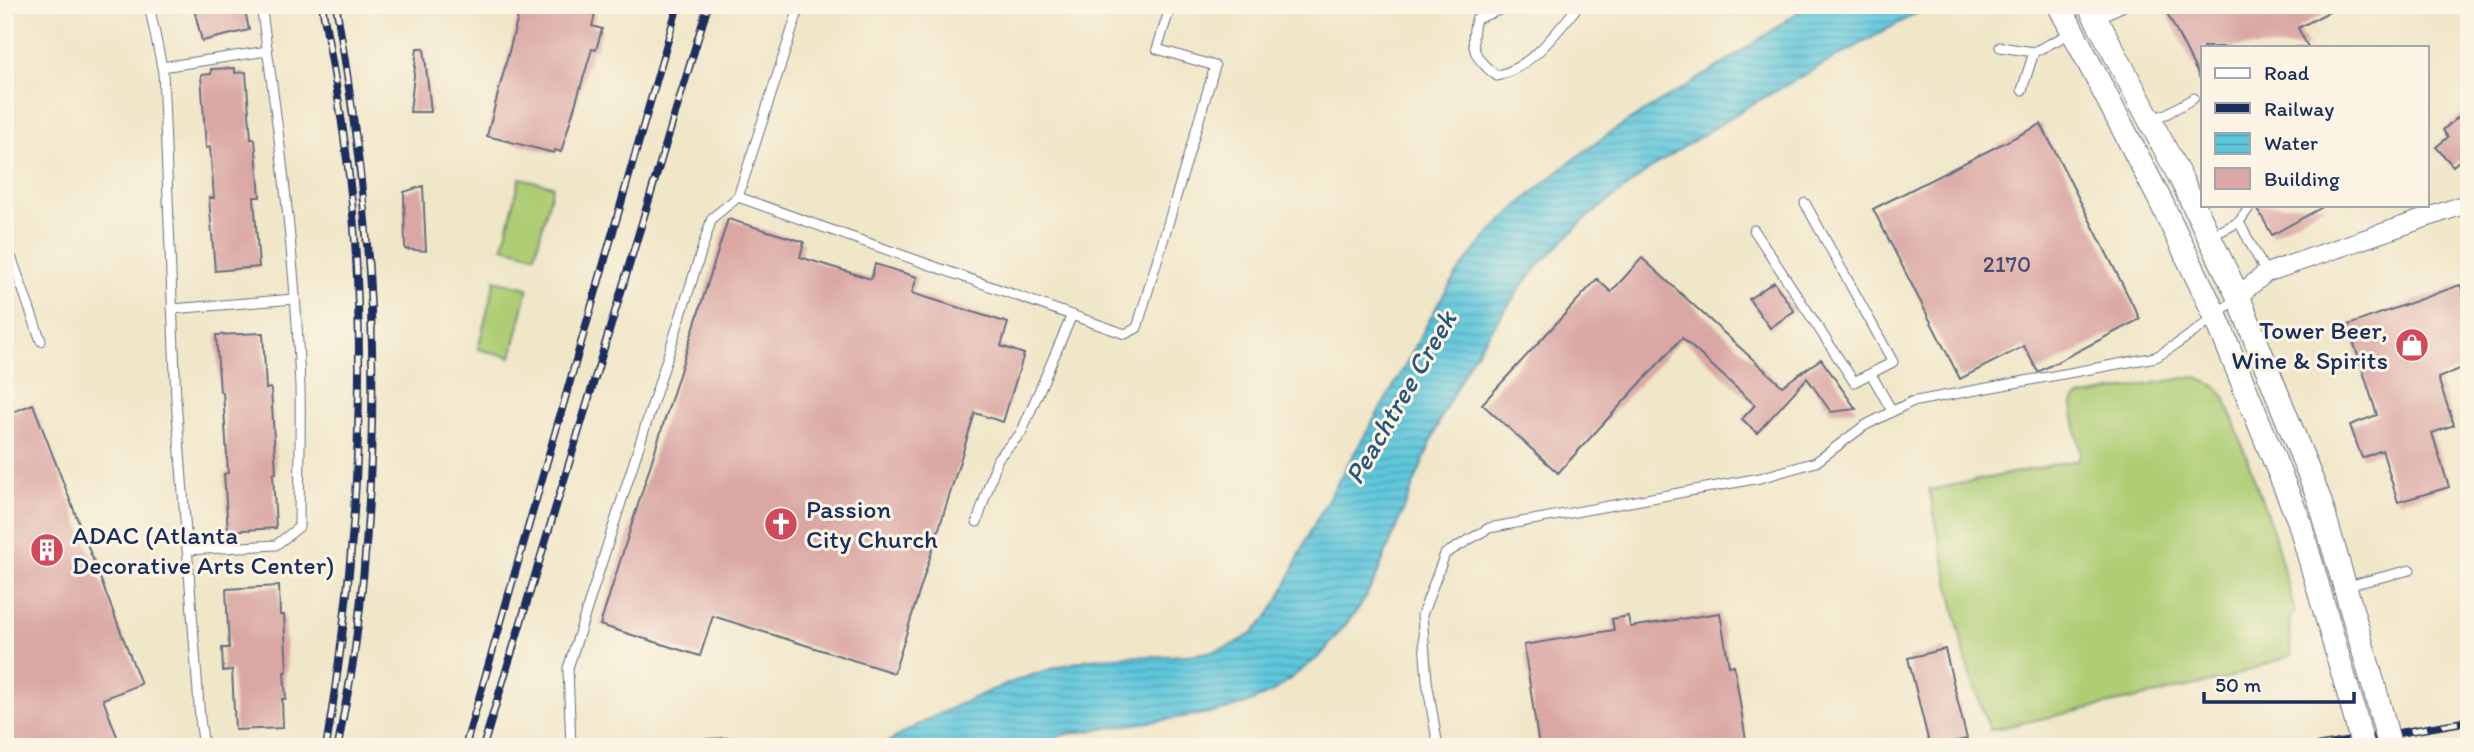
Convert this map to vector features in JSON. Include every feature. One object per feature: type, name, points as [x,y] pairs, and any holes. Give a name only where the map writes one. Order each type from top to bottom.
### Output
[{"type":"main road","points":[[2059,5],[2160,200],[2216,317],[2298,521],[2363,747]]},
{"type":"main road","points":[[2093,12],[2238,296],[2320,500],[2390,747]]},
{"type":"street","points":[[2238,296],[2266,273],[2468,206]]},
{"type":"lane","points":[[149,5],[162,67],[176,400],[204,747]]},
{"type":"lane","points":[[187,550],[276,545],[299,527],[300,387],[284,167],[261,5]]},
{"type":"lane","points":[[571,747],[568,668],[712,218],[738,197],[800,5]]},
{"type":"lane","points":[[738,197],[1125,334],[1137,328],[1215,66],[1157,49],[1171,5]]},
{"type":"lane","points":[[1512,5],[1476,19],[1472,38],[1481,64],[1497,76],[1516,70],[1550,40],[1578,5]]},
{"type":"lane","points":[[2093,12],[2126,5]]},
{"type":"lane","points":[[2000,47],[2034,52],[2073,32]]},
{"type":"lane","points":[[162,67],[267,51]]},
{"type":"lane","points":[[2022,90],[2034,52]]},
{"type":"lane","points":[[2149,119],[2165,114],[2194,98]]},
{"type":"lane","points":[[1754,230],[1854,382],[1871,374],[1893,362],[1805,203]]},
{"type":"lane","points":[[2209,237],[2239,222],[2250,206]]},
{"type":"lane","points":[[2239,222],[2266,273]]},
{"type":"lane","points":[[12,258],[41,341]]},
{"type":"lane","points":[[1438,747],[1427,681],[1422,615],[1445,554],[1489,528],[1760,478],[1816,462],[1864,426],[1911,402],[2156,357],[2216,317],[2238,296]]},
{"type":"lane","points":[[172,309],[293,299]]},
{"type":"lane","points":[[977,522],[998,458],[1021,433],[1072,315]]},
{"type":"lane","points":[[1871,374],[1892,411]]},
{"type":"lane","points":[[2345,586],[2410,570]]},
{"type":"lane","points":[[640,747],[733,742]]},
{"type":"green space","points":[[520,178],[553,186],[535,255],[503,247]]},
{"type":"green space","points":[[495,280],[528,288],[511,357],[478,349]]},
{"type":"green space","points":[[2195,376],[2217,387],[2225,397],[2274,534],[2295,612],[2289,621],[2292,655],[2225,679],[1990,730],[1962,644],[1929,490],[2077,460],[2081,454],[2073,401],[2079,397]]},
{"type":"water","name":"Peachtree Creek","points":[[1808,5],[1931,5],[1752,104],[1654,166],[1583,221],[1540,264],[1470,361],[1442,415],[1374,582],[1359,608],[1321,655],[1273,692],[1246,704],[1217,712],[1067,734],[1024,747],[879,747],[978,696],[1057,667],[1103,658],[1194,654],[1235,643],[1253,632],[1279,599],[1331,494],[1443,296],[1474,251],[1527,197],[1607,135],[1738,54]]},
{"type":"building","points":[[193,5],[244,5],[249,30],[202,41]]},
{"type":"building","points":[[521,5],[559,5],[595,15],[592,26],[602,29],[596,50],[592,49],[561,152],[555,150],[554,153],[487,136]]},
{"type":"building","points":[[2163,5],[2342,5],[2298,28],[2307,46],[2201,46],[2201,80]]},
{"type":"building","points":[[417,48],[424,48],[431,112],[410,112]]},
{"type":"building","points":[[235,68],[235,73],[246,72],[251,139],[255,139],[260,197],[254,197],[259,267],[215,271],[209,198],[214,198],[210,147],[206,148],[201,75],[211,74],[211,69]]},
{"type":"building","points":[[2469,108],[2469,152],[2453,166],[2436,147],[2448,137],[2443,130]]},
{"type":"building","points":[[2041,124],[2140,319],[2038,372],[2024,346],[1960,379],[1873,209]]},
{"type":"building","points":[[423,186],[426,251],[405,249],[404,192]]},
{"type":"building","points":[[2258,206],[2324,206],[2272,235]]},
{"type":"building","name":"Passion City Church","points":[[728,219],[804,242],[800,257],[871,279],[875,264],[917,277],[912,293],[1008,323],[1001,346],[1024,354],[1003,422],[975,413],[894,673],[713,616],[700,656],[600,625]]},
{"type":"building","points":[[1642,258],[1782,386],[1821,359],[1856,409],[1831,412],[1807,378],[1757,433],[1742,419],[1755,405],[1682,338],[1558,473],[1482,404],[1597,279],[1611,292]]},
{"type":"building","points":[[1774,282],[1794,311],[1770,328],[1749,299]]},
{"type":"building","points":[[2460,285],[2469,307],[2469,365],[2438,378],[2454,425],[2432,433],[2449,487],[2398,502],[2382,450],[2362,458],[2350,425],[2377,415],[2348,325]]},
{"type":"building","points":[[263,333],[266,389],[271,388],[276,528],[228,531],[224,474],[228,473],[216,335]]},
{"type":"building","name":"ADAC (Atlanta Decorative Arts Center)","points":[[33,404],[141,684],[103,699],[121,747],[5,747],[5,415]]},
{"type":"building","points":[[279,586],[280,615],[284,615],[287,671],[284,672],[286,699],[282,699],[283,728],[235,730],[232,670],[223,671],[222,648],[229,648],[226,589]]},
{"type":"building","points":[[1720,613],[1729,666],[1734,665],[1747,747],[1539,747],[1524,645],[1614,630],[1612,619],[1628,616],[1630,627]]},
{"type":"building","points":[[1945,649],[1967,739],[1930,747],[1908,658]]},
{"type":"railway","points":[[322,5],[350,182],[355,241],[359,368],[350,558],[326,747]]},
{"type":"railway","points":[[336,5],[363,195],[371,310],[372,394],[370,479],[360,606],[338,747]]},
{"type":"railway","points":[[465,747],[678,5]]},
{"type":"railway","points":[[483,747],[708,5]]},
{"type":"railway","points":[[2316,747],[2469,721]]},
{"type":"place","name":"Tower Beer, Wine & Spirits","points":[[2412,345]]},
{"type":"place","name":"Passion City Church","points":[[781,524]]},
{"type":"place","name":"ADAC (Atlanta Decorative Arts Center)","points":[[47,550]]}]
